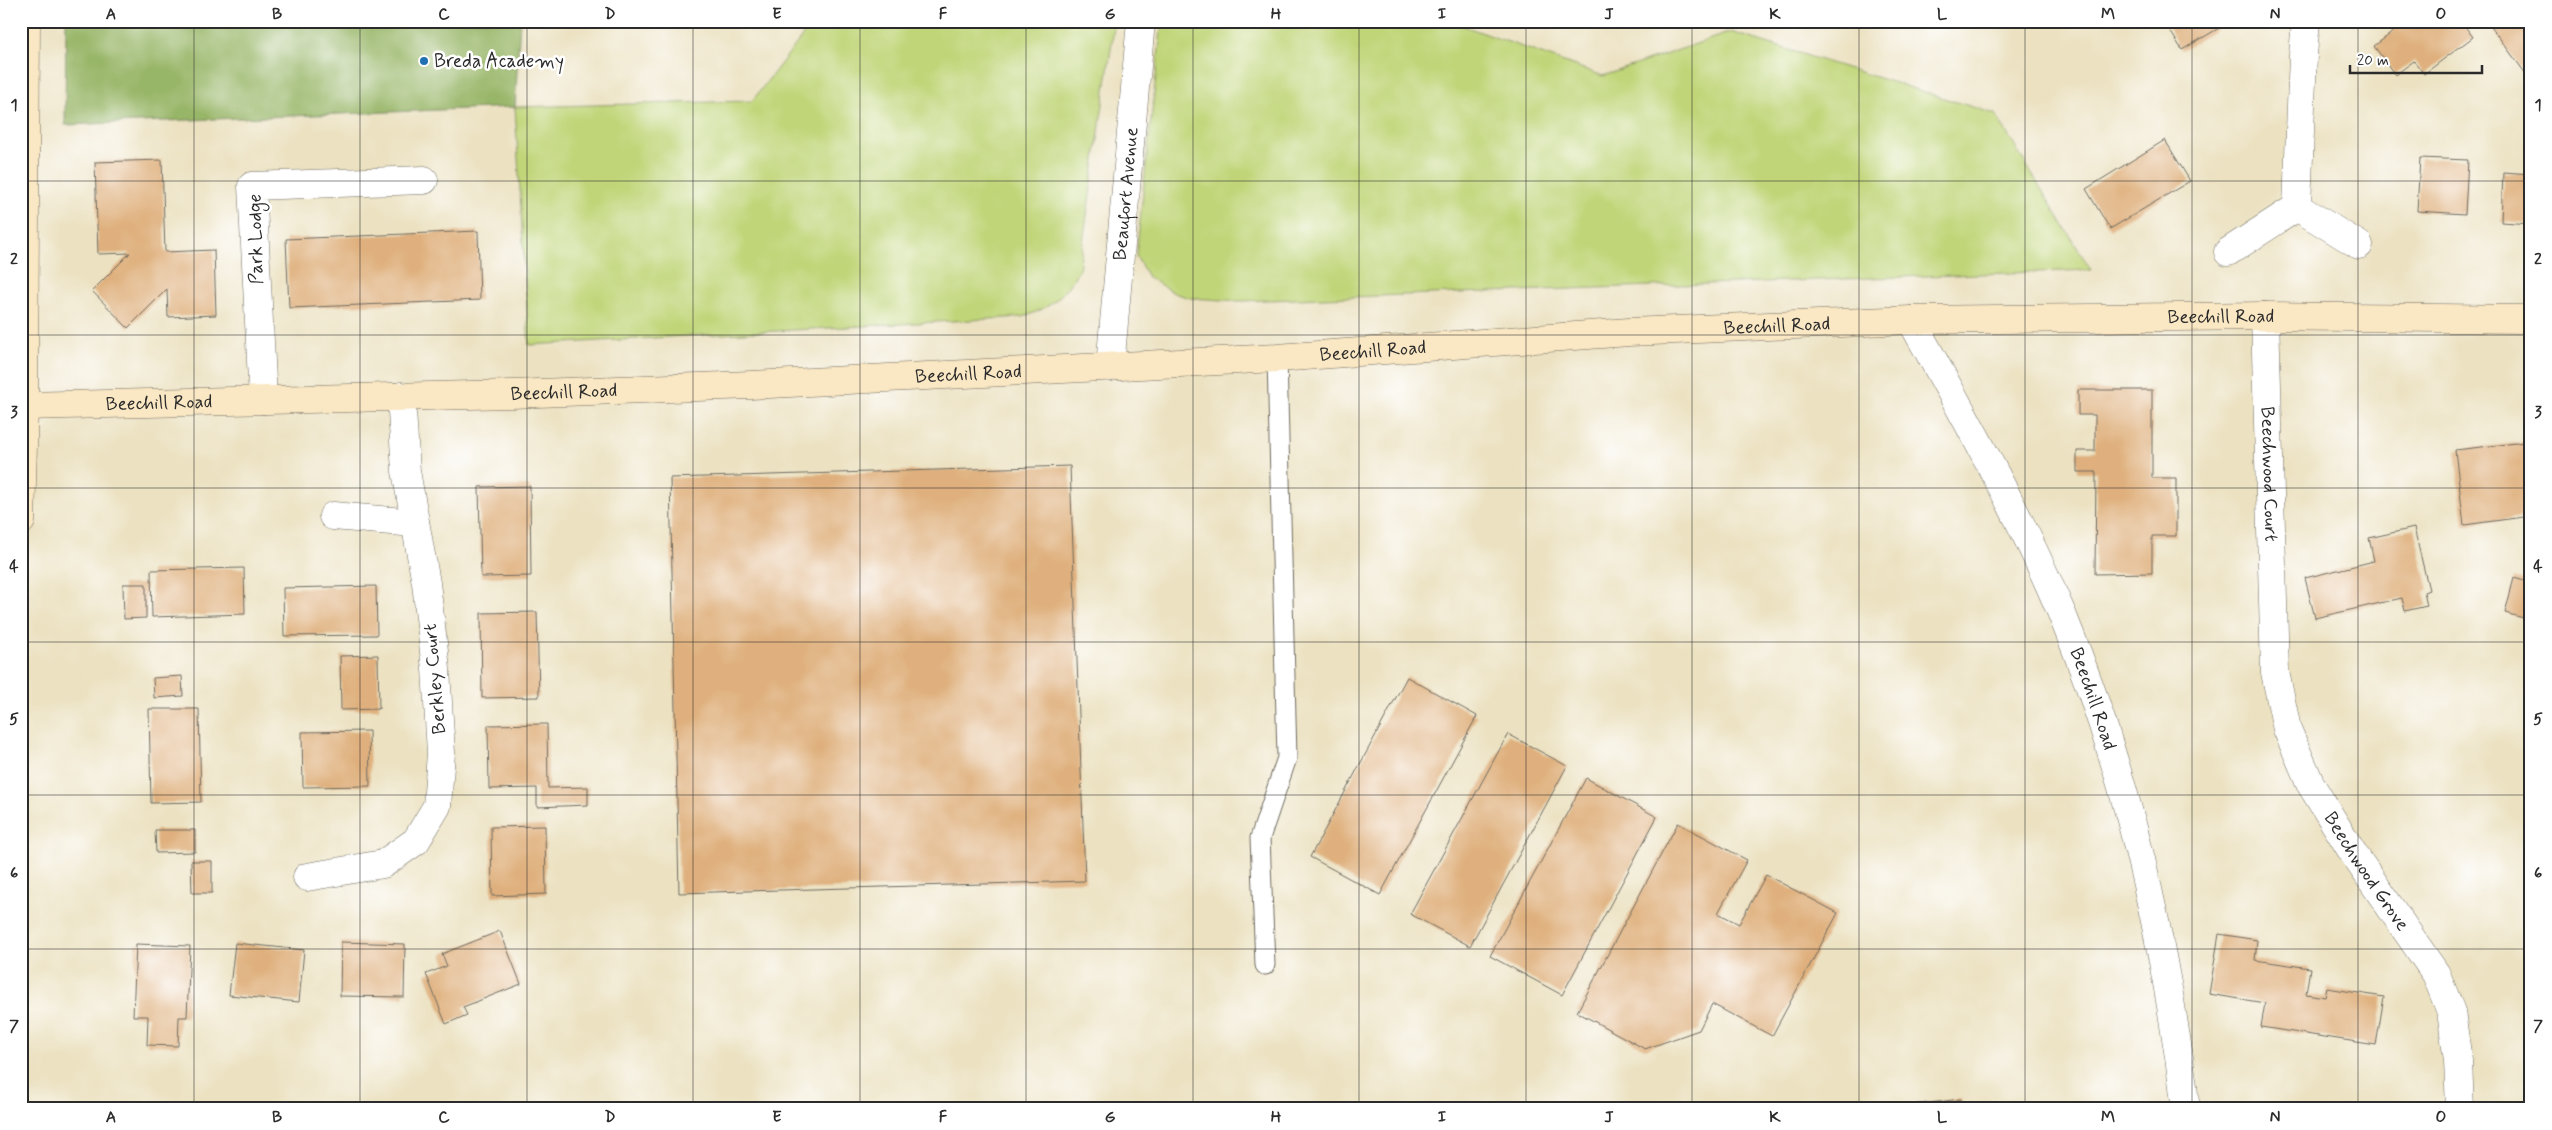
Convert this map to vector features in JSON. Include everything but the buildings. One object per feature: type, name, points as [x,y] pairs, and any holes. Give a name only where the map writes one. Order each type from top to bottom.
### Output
[{"type":"street","points":[[21,521],[24,406],[26,21]]},
{"type":"street","name":"Beaufort Avenue","points":[[1110,367],[1142,21]]},
{"type":"street","points":[[2297,207],[2306,21]]},
{"type":"street","name":"Park Lodge","points":[[263,400],[252,186],[424,180]]},
{"type":"street","points":[[2297,207],[2359,245]]},
{"type":"street","points":[[2228,252],[2297,207]]},
{"type":"street","name":"Beechill Road","points":[[24,406],[751,385],[1277,358],[1629,332],[1911,320],[2265,316],[2531,319]]},
{"type":"street","name":"Beechwood Court","points":[[2265,316],[2273,631]]},
{"type":"street","name":"Beechill Road","points":[[1911,320],[1953,395],[2030,545],[2062,614],[2086,679],[2115,764],[2136,837],[2160,936],[2176,1026],[2186,1109]]},
{"type":"street","name":"Berkley Court","points":[[307,877],[383,864],[416,841],[437,806],[441,753],[436,669],[426,583],[406,471],[401,396]]},
{"type":"street","points":[[333,516],[415,523]]},
{"type":"street","name":"Beechwood Grove","points":[[2273,631],[2274,672],[2287,729],[2311,785],[2353,852],[2436,974],[2450,1012],[2458,1060],[2460,1109]]},
{"type":"lane","points":[[1265,965],[1260,838],[1287,758],[1277,358]]},
{"type":"green space","name":"Breda Academy","points":[[66,21],[520,21],[515,107],[65,125]]},
{"type":"green space","points":[[814,21],[1115,21],[1079,270],[1062,294],[1050,305],[1023,317],[529,345],[515,107],[752,101]]},
{"type":"green space","points":[[1162,21],[1450,21],[1603,76],[1731,32],[1995,114],[2091,270],[1240,301],[1190,298],[1174,293],[1148,277],[1136,256]]},
{"type":"place","name":"Breda Academy","points":[[424,61]]}]
